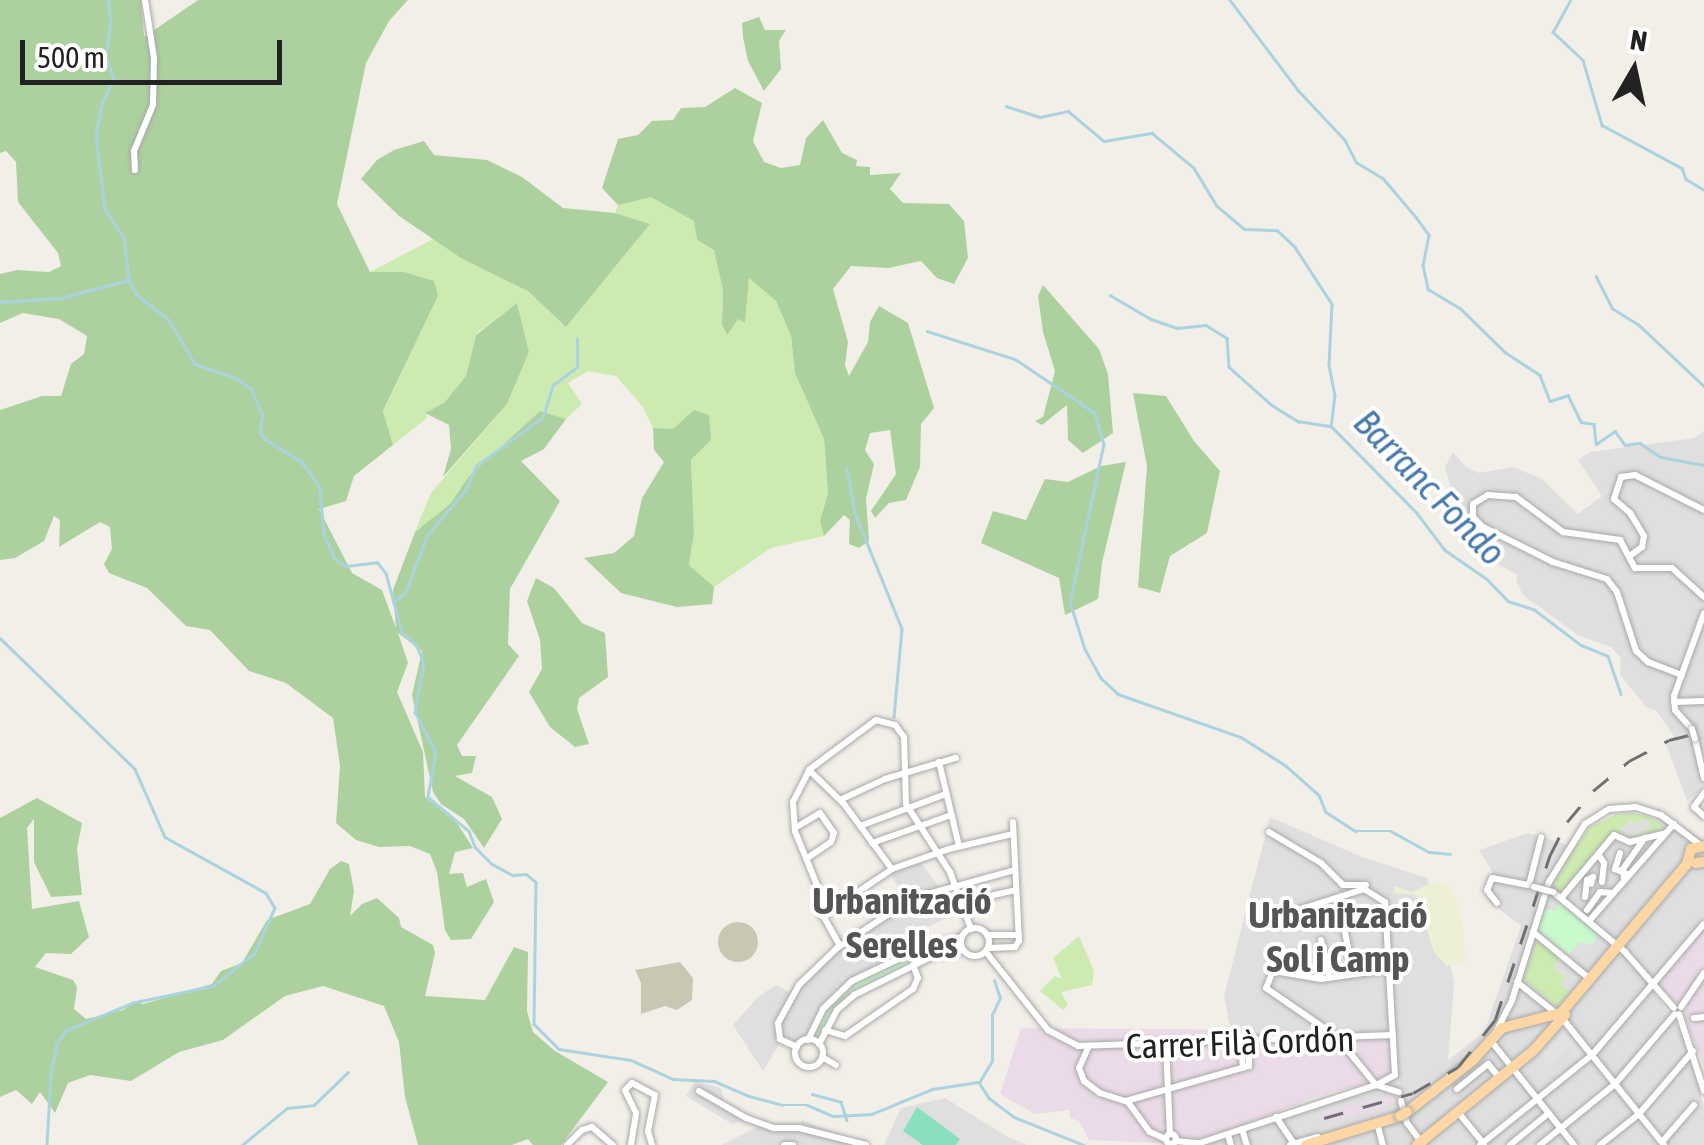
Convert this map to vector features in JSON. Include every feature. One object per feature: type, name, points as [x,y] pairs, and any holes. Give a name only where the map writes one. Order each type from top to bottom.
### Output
[{"type":"main road","points":[[1421,1144],[1549,1033],[1590,979],[1699,861],[1703,845]]},
{"type":"main road","points":[[1306,1145],[1377,1123],[1512,1022],[1560,1016],[1619,947]]},
{"type":"main road","points":[[1544,1018],[1549,1033]]},
{"type":"street","points":[[135,170],[134,151],[153,110],[155,64],[145,0]]},
{"type":"street","points":[[1631,555],[1642,547],[1644,536],[1630,513],[1614,499],[1618,480],[1635,474],[1704,510]]},
{"type":"street","points":[[1682,675],[1648,662],[1636,651],[1617,592],[1607,579],[1553,562],[1484,526],[1473,517],[1473,504],[1488,495],[1516,496],[1557,530],[1580,537],[1617,538],[1636,568],[1672,568],[1704,598]]},
{"type":"street","points":[[1674,702],[1704,613]]},
{"type":"street","points":[[1674,702],[1704,701]]},
{"type":"street","points":[[1674,702],[1692,728],[1704,778]]},
{"type":"street","points":[[840,946],[822,916],[795,828],[794,797],[809,770],[866,724],[882,720],[902,732],[906,805],[955,883],[971,929]]},
{"type":"street","points":[[840,800],[905,772],[956,758]]},
{"type":"street","points":[[939,762],[958,846]]},
{"type":"street","points":[[809,770],[840,800],[892,869]]},
{"type":"street","points":[[1704,792],[1694,808],[1704,816]]},
{"type":"street","points":[[860,826],[906,805],[946,794]]},
{"type":"street","points":[[1574,1145],[1492,1038],[1517,982],[1556,867],[1592,819],[1626,806],[1653,811],[1703,845]]},
{"type":"street","points":[[795,828],[820,814],[834,833],[831,842],[807,859]]},
{"type":"street","points":[[872,843],[951,815]]},
{"type":"street","points":[[1000,965],[1001,956],[1013,947],[1018,935],[1013,822]]},
{"type":"street","points":[[1583,894],[1598,854],[1612,836],[1626,841],[1651,839],[1665,834],[1674,824]]},
{"type":"street","points":[[1623,827],[1626,841]]},
{"type":"street","points":[[1126,1100],[1150,1132],[1200,1143],[1393,1080],[1391,968],[1385,902],[1370,885],[1343,885],[1314,858],[1269,832]]},
{"type":"street","points":[[822,916],[892,869],[958,846],[1013,834]]},
{"type":"street","points":[[1531,886],[1542,838]]},
{"type":"street","points":[[1625,876],[1623,869],[1651,839]]},
{"type":"street","points":[[1620,852],[1615,869],[1625,876]]},
{"type":"street","points":[[1598,854],[1604,863],[1602,882]]},
{"type":"street","points":[[797,1047],[780,1038],[778,1023],[798,986],[840,946],[884,914],[955,883],[1015,870]]},
{"type":"street","points":[[1589,921],[1625,876]]},
{"type":"street","points":[[1497,903],[1487,890],[1492,878],[1553,892],[1619,947],[1677,1011],[1704,1091]]},
{"type":"street","points":[[1564,900],[1588,881]]},
{"type":"street","points":[[1298,910],[1364,888],[1385,902]]},
{"type":"street","points":[[962,902],[1016,890]]},
{"type":"street","points":[[1587,910],[1600,892],[1613,893]]},
{"type":"street","points":[[1338,899],[1352,971]]},
{"type":"street","points":[[1458,1112],[1483,1144],[1592,1055],[1703,925]]},
{"type":"street","points":[[971,929],[987,935],[1018,935]]},
{"type":"street","points":[[797,1047],[808,1040],[823,1009],[852,981],[924,947],[962,938],[971,929]]},
{"type":"street","points":[[1532,932],[1590,979]]},
{"type":"street","points":[[987,935],[987,950],[1048,1030],[1088,1048],[1079,1066],[1082,1079],[1098,1091],[1126,1100],[1246,1067],[1245,1041]]},
{"type":"street","points":[[962,938],[963,950]]},
{"type":"street","points":[[1321,940],[1330,978]]},
{"type":"street","points":[[836,1066],[822,1057],[819,1044],[825,1030],[854,994],[913,965],[963,950],[974,956],[1013,947]]},
{"type":"street","points":[[825,1030],[848,1034],[913,989],[918,978],[913,965]]},
{"type":"street","points":[[1391,968],[1352,971],[1330,978],[1273,972],[1266,988],[1337,1037],[1374,1084],[1402,1105],[1406,1123],[1421,1144]]},
{"type":"street","points":[[1540,1145],[1616,1084],[1704,973]]},
{"type":"street","points":[[1517,982],[1560,1016],[1663,1144],[1694,1105]]},
{"type":"street","points":[[1694,1018],[1704,1017]]},
{"type":"street","name":"Carrer Filà Cordón","points":[[1088,1048],[1393,1035]]},
{"type":"street","points":[[808,1040],[819,1044]]},
{"type":"street","points":[[1166,1044],[1170,1138]]},
{"type":"street","points":[[797,1047],[796,1059],[806,1066],[814,1066],[822,1057]]},
{"type":"street","points":[[1600,1145],[1639,1114],[1693,1051]]},
{"type":"street","points":[[1457,1089],[1488,1064],[1500,1078]]},
{"type":"street","points":[[631,1145],[636,1116],[625,1090],[632,1083],[655,1095],[648,1131],[652,1145]]},
{"type":"street","points":[[699,1092],[746,1118],[776,1128],[797,1128],[866,1145]]},
{"type":"street","points":[[1510,1145],[1549,1113]]},
{"type":"street","points":[[1276,1117],[1293,1144],[1344,1132]]},
{"type":"street","points":[[1377,1123],[1383,1145]]},
{"type":"street","points":[[568,1145],[582,1130],[592,1127],[613,1145]]},
{"type":"street","points":[[1242,1129],[1247,1145]]},
{"type":"street","points":[[1228,1135],[1230,1145]]},
{"type":"street","points":[[1612,1136],[1619,1145]]},
{"type":"street","points":[[784,1145],[793,1145]]},
{"type":"shaded area","points":[[1704,431],[1704,787],[1687,801],[1666,744],[1677,741],[1656,710],[1647,708],[1620,675],[1621,658],[1611,647],[1578,635],[1523,595],[1516,581],[1518,575],[1462,545],[1446,521],[1450,487],[1445,467],[1453,452],[1466,467],[1479,473],[1513,467],[1542,479],[1578,514],[1602,496],[1578,460],[1590,452],[1695,438]]},
{"type":"shaded area","points":[[1631,812],[1685,827],[1704,841],[1704,919],[1648,984],[1684,1035],[1704,1107],[1704,1145],[1179,1145],[1380,1081],[1232,1036],[1224,996],[1270,817],[1362,857],[1427,878],[1443,921],[1454,984],[1448,1060],[1479,1036],[1487,1024],[1521,926],[1490,902],[1484,885],[1493,873],[1479,850],[1528,833],[1575,847],[1607,818]]},
{"type":"shaded area","points":[[919,860],[937,884],[947,918],[904,938],[908,950],[834,991],[806,1035],[797,1041],[783,1038],[763,1071],[733,1025],[759,996],[776,985],[789,992],[833,947],[906,898],[889,873]]},
{"type":"shaded area","points":[[1437,881],[1449,887],[1461,914],[1466,962],[1447,966],[1434,952],[1416,895],[1394,893],[1395,886],[1411,892]]},
{"type":"shaded area","points":[[1704,919],[1704,1066],[1684,1015],[1688,1006],[1670,1000],[1654,977]]},
{"type":"shaded area","points":[[738,922],[752,928],[758,942],[752,956],[738,962],[724,956],[718,942],[724,928]]},
{"type":"shaded area","points":[[680,962],[693,978],[692,1000],[677,1010],[665,1006],[641,1014],[641,983],[635,970]]},
{"type":"shaded area","points":[[1021,1028],[1390,1031],[1392,1077],[1318,1096],[1192,1145],[1089,1140],[1079,1121],[1070,1118],[1070,1110],[1035,1114],[1000,1094]]},
{"type":"shaded area","points":[[1567,1030],[1586,1056],[1579,1062],[1568,1049],[1549,1065],[1539,1053]]},
{"type":"shaded area","points":[[695,1081],[721,1088],[724,1102],[754,1119],[777,1125],[799,1125],[802,1120],[867,1145],[721,1145],[759,1126],[745,1121],[732,1124],[686,1096]]},
{"type":"shaded area","points":[[1403,1092],[1404,1100],[1384,1105],[1385,1110],[1323,1121],[1321,1113]]},
{"type":"shaded area","points":[[945,1098],[1027,1145],[884,1145],[901,1108]]},
{"type":"green space","points":[[0,0],[141,0],[144,37],[198,0],[408,0],[389,21],[366,63],[337,204],[370,272],[404,272],[434,281],[438,296],[383,411],[393,445],[354,476],[346,501],[319,509],[352,573],[382,590],[396,628],[393,590],[415,532],[450,504],[469,476],[540,411],[566,419],[544,449],[521,461],[560,501],[510,589],[508,644],[519,656],[457,745],[462,756],[476,756],[472,773],[455,776],[492,797],[502,819],[484,848],[464,819],[441,804],[433,792],[412,695],[422,651],[398,633],[408,663],[397,692],[423,752],[425,797],[457,823],[473,848],[455,852],[449,874],[463,873],[467,887],[486,879],[494,902],[471,939],[451,940],[445,930],[437,872],[430,854],[410,846],[379,847],[356,840],[336,823],[340,766],[333,718],[286,683],[249,671],[210,630],[186,626],[147,588],[109,573],[104,564],[112,549],[110,527],[100,522],[59,547],[60,520],[54,516],[44,541],[15,558],[0,560],[0,410],[42,396],[61,396],[71,364],[84,354],[87,336],[59,319],[23,313],[0,323],[0,274],[17,270],[49,272],[61,266],[58,253],[18,202],[16,162],[6,151],[0,153]]},
{"type":"green space","points":[[759,17],[765,30],[786,30],[779,41],[781,69],[764,91],[748,61],[742,23]]},
{"type":"green space","points":[[735,88],[762,103],[753,141],[764,162],[781,168],[800,165],[806,138],[823,120],[842,153],[857,160],[856,166],[870,167],[870,175],[901,173],[890,189],[903,203],[949,204],[964,221],[968,258],[954,284],[937,278],[921,261],[888,268],[851,266],[833,289],[848,342],[845,365],[849,376],[868,342],[870,322],[879,306],[908,323],[934,408],[921,424],[920,467],[906,500],[889,503],[875,518],[871,511],[896,474],[890,430],[870,433],[865,450],[874,464],[866,499],[869,541],[859,548],[849,544],[850,520],[844,515],[824,536],[820,521],[828,493],[824,439],[795,373],[791,336],[776,301],[749,278],[745,323],[738,319],[727,335],[722,325],[723,290],[714,250],[697,240],[694,221],[651,197],[618,205],[602,188],[618,139],[638,135],[652,121],[673,120],[681,108],[705,107]]},
{"type":"green space","points":[[424,141],[434,155],[487,160],[522,177],[563,208],[615,213],[650,224],[566,327],[528,291],[461,258],[399,216],[361,179],[377,160]]},
{"type":"green space","points":[[634,197],[651,197],[672,205],[694,221],[697,240],[714,250],[723,289],[722,325],[726,334],[738,319],[744,322],[749,277],[776,301],[791,336],[795,373],[824,439],[828,493],[820,521],[824,536],[771,548],[714,587],[689,565],[694,533],[691,460],[711,440],[653,428],[642,406],[616,376],[588,371],[568,383],[582,404],[566,419],[540,411],[469,476],[450,504],[415,532],[431,493],[507,404],[529,352],[517,303],[476,334],[466,376],[444,403],[426,413],[427,418],[393,445],[383,412],[438,296],[370,272],[433,239],[528,291],[566,327],[650,224],[615,213],[618,205]]},
{"type":"green space","points":[[1043,285],[1099,349],[1108,374],[1113,433],[1083,453],[1068,440],[1067,405],[1042,425],[1035,421],[1043,417],[1055,371],[1043,332],[1038,296]]},
{"type":"green space","points":[[517,303],[529,352],[507,404],[443,477],[451,449],[449,425],[425,413],[444,403],[466,376],[476,335]]},
{"type":"green space","points":[[1133,393],[1166,396],[1194,441],[1220,471],[1207,533],[1170,556],[1160,593],[1138,587],[1147,466]]},
{"type":"green space","points":[[694,410],[709,415],[711,440],[691,460],[694,533],[689,565],[714,587],[712,604],[677,607],[621,593],[584,558],[614,553],[634,536],[642,498],[664,462],[654,450],[653,428],[673,429]]},
{"type":"green space","points":[[1126,462],[1102,563],[1098,599],[1065,615],[1059,578],[981,543],[993,511],[1026,520],[1045,479],[1068,482],[1101,466]]},
{"type":"green space","points":[[536,578],[554,588],[582,623],[605,633],[608,677],[579,698],[577,709],[589,744],[575,747],[550,727],[529,692],[542,669],[540,640],[527,601]]},
{"type":"green space","points":[[37,798],[82,823],[77,849],[82,895],[51,897],[34,862],[34,819],[27,828],[32,909],[79,901],[89,937],[71,954],[46,953],[35,967],[73,980],[77,987],[74,1009],[86,1019],[123,1010],[134,1001],[143,1004],[212,984],[221,971],[242,963],[267,920],[310,904],[330,869],[341,861],[349,864],[354,891],[350,916],[362,904],[377,898],[399,918],[401,927],[433,945],[435,953],[425,996],[485,1000],[514,947],[528,952],[527,1011],[533,1032],[555,1051],[608,1082],[561,1145],[533,1145],[528,1139],[512,1145],[418,1145],[405,1097],[399,1042],[384,1006],[323,986],[285,996],[223,1040],[179,1052],[131,1081],[90,1075],[68,1083],[55,1113],[40,1092],[32,1104],[16,1090],[0,1097],[0,818]]},
{"type":"green space","points":[[1617,814],[1650,817],[1668,829],[1657,828],[1657,832],[1632,838],[1630,833],[1638,835],[1652,826],[1645,818],[1634,824],[1629,819],[1628,824],[1621,826],[1624,838],[1614,832],[1562,894],[1553,889],[1565,862],[1590,827]]},
{"type":"green space","points":[[1558,900],[1598,933],[1592,945],[1580,942],[1568,955],[1538,930],[1545,910],[1556,910]]},
{"type":"green space","points":[[1079,936],[1094,971],[1092,985],[1061,992],[1068,1005],[1063,1010],[1040,991],[1055,976],[1062,979],[1053,958]]},
{"type":"green space","points":[[1538,938],[1561,957],[1553,967],[1565,977],[1560,984],[1570,992],[1557,1007],[1524,979]]},
{"type":"green space","points":[[960,939],[960,948],[924,957],[853,993],[819,1040],[810,1037],[824,1010],[858,979],[905,956]]},
{"type":"green space","points":[[917,1107],[960,1139],[956,1145],[923,1145],[903,1131]]},
{"type":"waterway","points":[[108,0],[111,21],[106,58],[114,78],[102,104],[96,135],[105,209],[124,238],[129,279],[136,294],[169,320],[195,364],[236,378],[251,388],[263,416],[260,432],[302,462],[320,488],[324,534],[335,559],[346,566],[377,562],[386,573],[402,632],[417,646],[424,663],[415,712],[436,752],[428,797],[469,831],[475,847],[492,864],[513,875],[526,874],[536,882],[534,1024],[559,1049],[631,1060],[673,1079],[714,1081],[749,1096],[782,1105],[807,1105],[833,1116],[872,1114],[932,1089],[979,1082]]},
{"type":"waterway","points":[[1230,0],[1298,90],[1345,140],[1356,162],[1383,178],[1429,235],[1423,265],[1428,289],[1461,309],[1505,352],[1540,375],[1550,401],[1568,395],[1581,422],[1594,424],[1596,444],[1615,431],[1625,445],[1640,443],[1661,457],[1704,465]]},
{"type":"waterway","points":[[1571,0],[1553,32],[1583,60],[1602,125],[1682,168],[1686,179],[1704,190]]},
{"type":"waterway","name":"Barranc Fondo","points":[[1006,106],[1040,117],[1068,111],[1104,141],[1152,133],[1194,168],[1217,206],[1244,229],[1277,230],[1295,247],[1332,304],[1329,365],[1335,395],[1331,426],[1417,513],[1445,550],[1487,579],[1508,601],[1535,610],[1581,645],[1608,656],[1621,694]]},
{"type":"waterway","points":[[1596,276],[1612,308],[1639,325],[1704,386]]},
{"type":"waterway","points":[[0,302],[61,298],[128,280]]},
{"type":"waterway","points":[[1110,295],[1151,319],[1177,328],[1206,325],[1227,338],[1229,367],[1272,405],[1298,421],[1331,426]]},
{"type":"waterway","points":[[927,331],[1015,359],[1095,413],[1104,444],[1070,602],[1085,649],[1101,678],[1118,694],[1241,737],[1285,765],[1319,795],[1326,812],[1355,831],[1391,831],[1429,852],[1450,854]]},
{"type":"waterway","points":[[395,601],[405,593],[427,535],[465,491],[476,466],[543,417],[553,385],[577,367],[577,339]]},
{"type":"waterway","points":[[847,468],[855,513],[902,629],[894,717]]},
{"type":"waterway","points":[[0,638],[135,769],[165,837],[266,893],[275,908],[255,953],[214,986],[133,1003],[66,1031],[57,1044],[51,1075],[47,1145]]},
{"type":"waterway","points":[[980,1081],[992,1061],[992,1015],[1000,998],[994,981]]},
{"type":"waterway","points":[[242,1145],[287,1108],[314,1105],[348,1072]]},
{"type":"waterway","points":[[980,1084],[989,1098],[1014,1117],[1084,1145]]},
{"type":"waterway","points":[[812,1094],[841,1102],[847,1120]]},
{"type":"railway","points":[[1324,1118],[1413,1093],[1458,1067],[1495,1020],[1550,855],[1567,822],[1593,791],[1629,761],[1669,740],[1704,731]]},
{"type":"district","name":"Urbanització Serelles","points":[[902,923]]},
{"type":"district","name":"Urbanització Sol i Camp","points":[[1338,937]]}]
